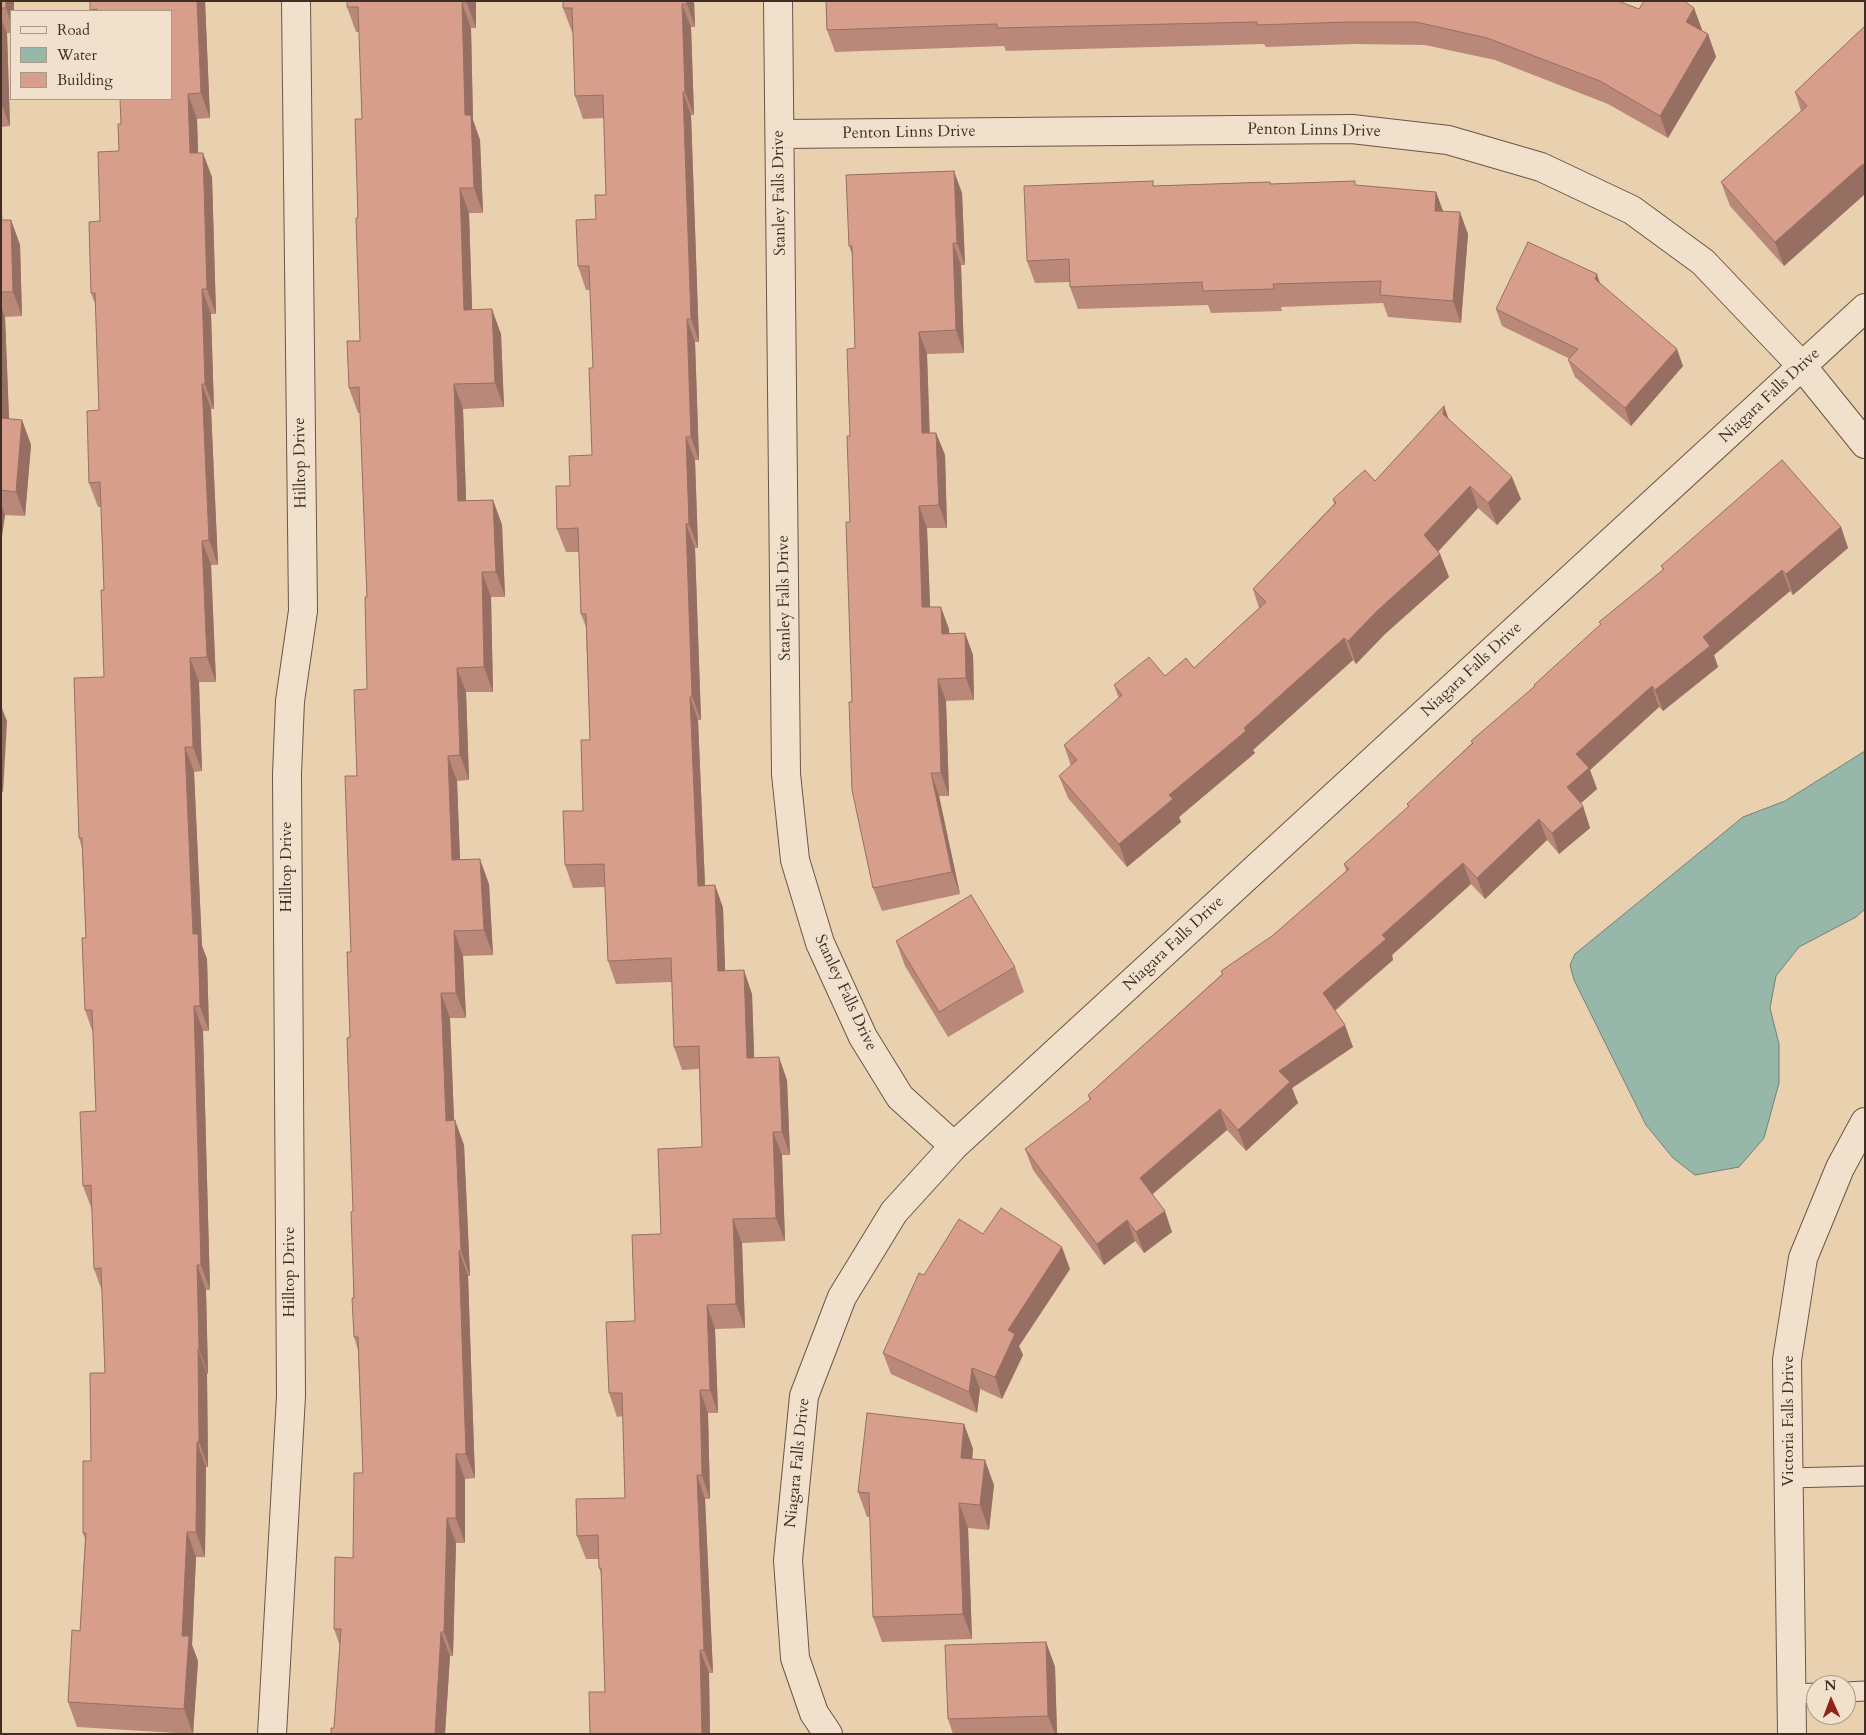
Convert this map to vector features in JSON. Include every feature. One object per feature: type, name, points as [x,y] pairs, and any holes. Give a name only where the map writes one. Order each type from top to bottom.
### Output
[{"type":"street","name":"Hilltop Drive","points":[[272,1734],[291,1396],[286,774],[290,701],[302,611],[296,1]]},
{"type":"street","name":"Stanley Falls Drive","points":[[778,1],[786,774],[795,860],[820,943],[863,1037],[900,1097],[954,1146]]},
{"type":"street","name":"Penton Linns Drive","points":[[780,134],[1352,129],[1448,140],[1541,167],[1632,210],[1703,262],[1802,366]]},
{"type":"street","name":"Niagara Falls Drive","points":[[828,1734],[814,1713],[795,1658],[794,1648],[788,1560],[804,1396],[842,1297],[894,1212],[954,1146],[1865,308]]},
{"type":"street","points":[[1802,366],[1865,444]]},
{"type":"street","name":"Victoria Falls Drive","points":[[1792,1734],[1804,1693],[1789,1478],[1787,1360],[1803,1258],[1840,1168],[1865,1122]]},
{"type":"lane","points":[[1789,1478],[1865,1476]]},
{"type":"water","points":[[1865,751],[1865,909],[1856,917],[1799,947],[1776,976],[1770,1008],[1779,1044],[1779,1083],[1764,1138],[1739,1167],[1695,1175],[1673,1158],[1646,1125],[1574,980],[1570,965],[1575,954],[1743,817],[1785,801]]},
{"type":"building","points":[[1,1],[6,1],[6,8],[1,8]]},
{"type":"building","points":[[90,1],[197,1],[201,93],[188,94],[190,153],[203,153],[207,289],[202,289],[205,384],[202,384],[209,540],[202,541],[207,657],[190,658],[193,747],[185,747],[193,934],[198,934],[200,1006],[194,1006],[201,1265],[197,1265],[199,1442],[197,1442],[196,1532],[187,1532],[182,1636],[189,1636],[184,1709],[68,1702],[72,1630],[80,1631],[86,1533],[83,1533],[83,1461],[91,1461],[90,1373],[105,1373],[101,1268],[94,1269],[91,1185],[83,1186],[80,1112],[96,1111],[92,1010],[85,1010],[82,938],[86,938],[82,838],[79,838],[74,678],[104,677],[101,590],[104,590],[100,482],[89,483],[87,411],[99,410],[95,293],[91,293],[89,222],[100,221],[98,152],[119,151],[118,124],[121,124],[120,100],[172,100],[172,10],[90,10]]},
{"type":"building","points":[[347,1],[467,1],[467,3],[462,3],[465,115],[471,115],[474,188],[460,188],[464,310],[492,309],[495,383],[454,384],[458,501],[493,500],[496,572],[482,572],[484,667],[457,668],[460,755],[448,756],[452,860],[480,859],[484,930],[454,931],[456,993],[441,993],[446,1121],[455,1120],[461,1251],[459,1251],[466,1454],[456,1454],[456,1518],[447,1518],[444,1632],[441,1632],[435,1734],[331,1734],[331,1728],[334,1728],[341,1629],[334,1629],[335,1557],[353,1558],[354,1473],[363,1473],[358,1337],[354,1337],[352,1298],[354,1298],[351,1212],[353,1211],[347,1038],[350,1037],[347,952],[351,952],[345,776],[357,776],[354,690],[367,689],[365,597],[367,597],[359,387],[349,388],[347,341],[360,341],[355,119],[362,119],[358,7],[347,7]]},
{"type":"building","points":[[563,1],[687,1],[687,4],[682,4],[685,92],[683,92],[691,319],[687,319],[691,437],[686,437],[689,524],[686,524],[692,696],[690,697],[698,886],[715,885],[718,971],[744,970],[747,1058],[779,1057],[782,1132],[773,1132],[776,1218],[733,1219],[736,1304],[707,1305],[710,1390],[700,1390],[702,1475],[697,1475],[704,1650],[700,1650],[702,1734],[590,1734],[589,1692],[605,1692],[601,1568],[599,1568],[598,1535],[577,1536],[576,1499],[625,1498],[622,1393],[609,1393],[606,1322],[635,1321],[632,1235],[661,1234],[658,1149],[702,1147],[699,1046],[674,1047],[671,958],[608,961],[604,864],[565,865],[563,811],[583,811],[581,740],[590,740],[586,614],[581,614],[578,528],[557,529],[556,486],[570,486],[569,456],[592,455],[589,368],[593,368],[589,266],[578,266],[576,220],[596,219],[595,195],[606,195],[603,95],[575,96],[572,8],[563,8]]},
{"type":"building","points":[[826,1],[1618,1],[1639,9],[1644,1],[1684,1],[1694,8],[1686,22],[1708,34],[1660,116],[1600,81],[1487,38],[1416,22],[1257,25],[1257,22],[997,28],[997,24],[827,30]]},
{"type":"building","points":[[1865,26],[1865,165],[1863,164],[1775,242],[1721,182],[1807,106],[1795,92]]},
{"type":"building","points":[[954,171],[957,243],[953,243],[956,330],[919,332],[922,433],[936,433],[939,505],[919,506],[922,607],[941,607],[942,634],[965,633],[966,678],[938,679],[941,773],[931,773],[952,872],[873,888],[852,790],[849,702],[852,702],[846,522],[850,522],[847,436],[850,436],[847,349],[855,348],[852,246],[849,246],[846,175]]},
{"type":"building","points":[[1153,181],[1153,186],[1355,181],[1355,185],[1436,192],[1435,211],[1460,212],[1453,301],[1380,295],[1381,281],[1273,284],[1274,289],[1203,291],[1202,282],[1070,287],[1069,259],[1027,261],[1024,186]]},
{"type":"building","points":[[1,220],[11,220],[13,292],[1,292]]},
{"type":"building","points":[[1528,242],[1597,274],[1595,279],[1677,349],[1625,408],[1568,360],[1578,349],[1496,309]]},
{"type":"building","points":[[1444,406],[1443,414],[1512,477],[1488,503],[1470,486],[1424,535],[1440,554],[1377,611],[1348,641],[1344,638],[1244,728],[1246,731],[1169,795],[1173,799],[1119,844],[1059,776],[1077,760],[1064,745],[1122,695],[1114,685],[1149,657],[1165,676],[1186,658],[1194,668],[1266,602],[1253,589],[1336,503],[1333,499],[1365,470],[1375,481]]},
{"type":"building","points":[[1,418],[22,420],[16,492],[1,490]]},
{"type":"building","points":[[1782,460],[1841,527],[1786,574],[1782,570],[1703,637],[1710,646],[1655,690],[1652,686],[1576,754],[1589,768],[1567,787],[1583,806],[1552,833],[1539,819],[1477,878],[1463,863],[1382,935],[1386,939],[1323,993],[1345,1025],[1279,1071],[1290,1082],[1238,1130],[1220,1109],[1140,1178],[1165,1211],[1136,1232],[1127,1220],[1097,1244],[1025,1149],[1091,1099],[1088,1095],[1223,974],[1221,971],[1272,936],[1349,869],[1344,864],[1409,806],[1407,804],[1473,743],[1471,741],[1535,686],[1601,624],[1599,622],[1664,569],[1661,566]]},
{"type":"building","points":[[971,895],[1015,967],[939,1012],[896,941]]},
{"type":"building","points":[[1001,1208],[1062,1247],[1008,1330],[1015,1334],[995,1377],[972,1368],[969,1392],[883,1353],[919,1273],[924,1275],[959,1219],[983,1234]]},
{"type":"building","points":[[867,1413],[964,1424],[961,1458],[985,1460],[980,1505],[959,1503],[963,1614],[873,1617],[869,1493],[858,1492]]},
{"type":"building","points":[[1046,1642],[1048,1716],[948,1719],[945,1645]]}]
